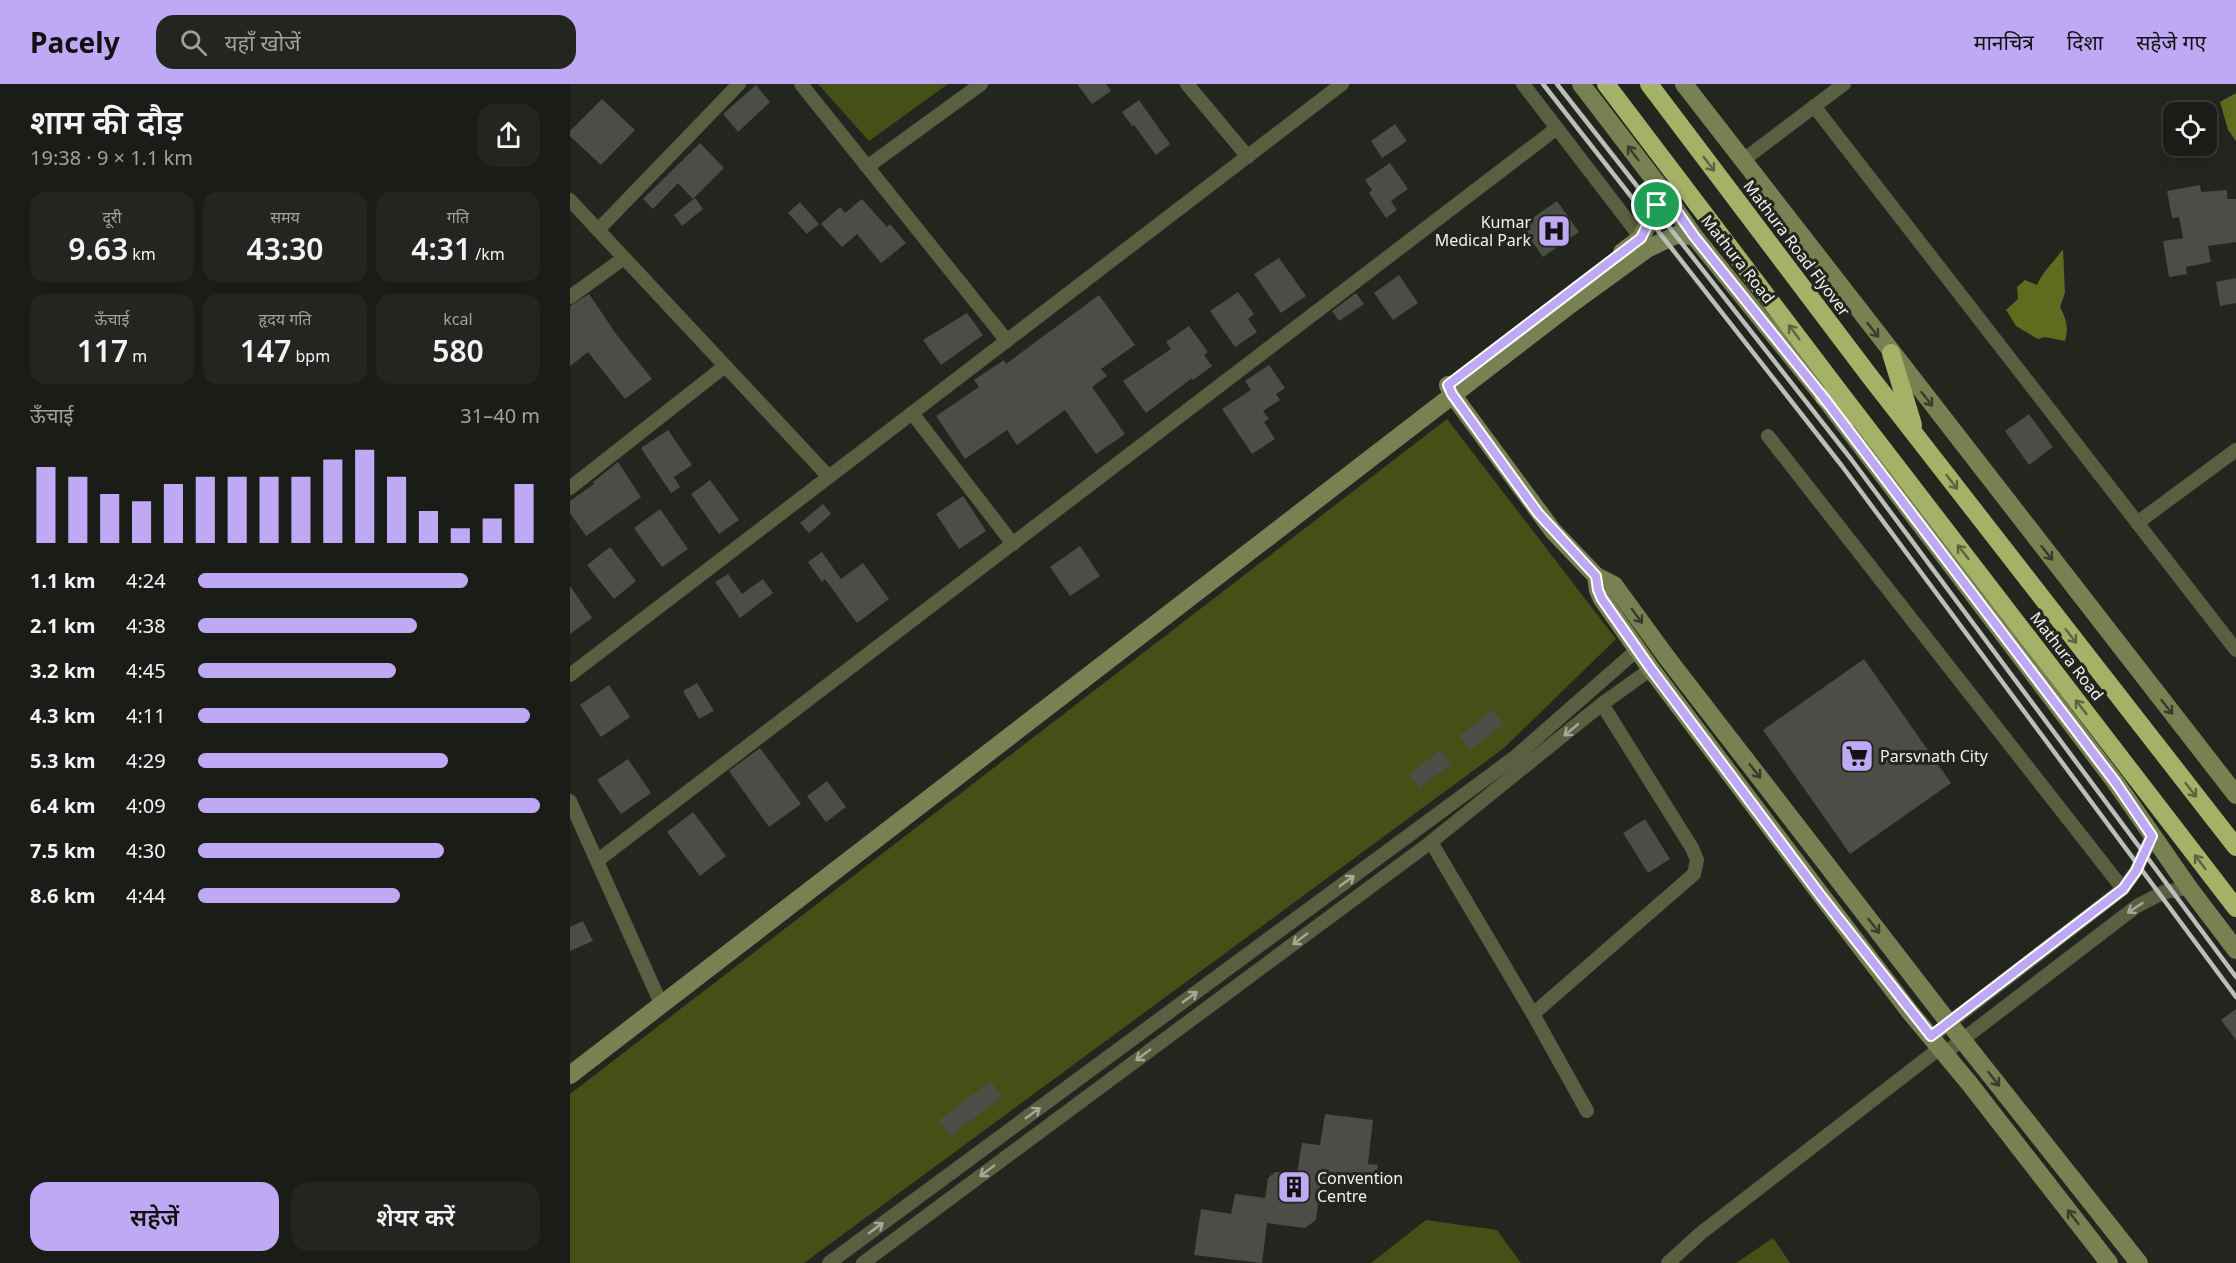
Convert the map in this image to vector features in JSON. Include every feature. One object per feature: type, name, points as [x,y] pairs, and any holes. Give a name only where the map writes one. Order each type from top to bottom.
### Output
[{"type":"highway","points":[[1606,84],[1867,429]]},
{"type":"highway","name":"Mathura Road Flyover","points":[[1648,84],[1916,435]]},
{"type":"highway","points":[[1891,353],[1916,435]]},
{"type":"highway","points":[[1824,398],[1867,429]]},
{"type":"highway","name":"Mathura Road","points":[[1867,429],[2236,908]]},
{"type":"highway","name":"Mathura Road","points":[[1916,435],[2236,847]]},
{"type":"street","points":[[598,230],[739,84]]},
{"type":"street","points":[[801,84],[1007,341]]},
{"type":"street","points":[[867,166],[981,84]]},
{"type":"street","points":[[1186,84],[1248,157]]},
{"type":"street","points":[[570,675],[1342,84]]},
{"type":"street","points":[[1523,84],[1641,238]]},
{"type":"street","name":"Mathura Road","points":[[1581,84],[1694,236],[1824,398],[2109,773],[2188,888],[2236,950]]},
{"type":"street","points":[[1684,84],[2236,795]]},
{"type":"street","points":[[1742,161],[1844,84]]},
{"type":"street","points":[[1814,106],[2236,650]]},
{"type":"street","points":[[597,861],[1557,128]]},
{"type":"street","points":[[570,1075],[660,1001],[1450,390],[1641,238],[1657,205],[1659,186]]},
{"type":"street","points":[[570,200],[829,477]]},
{"type":"street","points":[[1450,390],[1647,249],[1676,235],[1694,236]]},
{"type":"street","points":[[570,297],[624,258]]},
{"type":"street","points":[[570,488],[725,366]]},
{"type":"street","points":[[1450,390],[1538,513],[1596,576],[1614,585],[1668,659],[1948,1023],[2139,1263]]},
{"type":"street","points":[[912,413],[1013,544]]},
{"type":"street","points":[[1768,436],[2123,889]]},
{"type":"street","points":[[2137,523],[2236,450]]},
{"type":"street","points":[[1596,576],[1602,599],[1651,669],[1821,896],[2109,1263]]},
{"type":"street","points":[[829,1263],[1515,757],[1637,650]]},
{"type":"street","points":[[863,1263],[1431,842],[1602,704],[1651,669]]},
{"type":"street","points":[[1533,1014],[1694,873],[1696,860],[1692,848],[1602,704]]},
{"type":"street","points":[[570,801],[660,1001]]},
{"type":"street","points":[[1938,1046],[1948,1023],[2123,889],[2136,871],[2152,836]]},
{"type":"street","points":[[1431,842],[1533,1014],[1587,1111]]},
{"type":"street","points":[[1668,1263],[1701,1233],[1938,1046],[1962,1039],[2137,906],[2164,892],[2188,888]]},
{"type":"street","points":[[570,1062],[660,1001]]},
{"type":"shaded area","points":[[818,84],[948,84],[869,141]]},
{"type":"shaded area","points":[[2236,93],[2236,141],[2228,130],[2220,102]]},
{"type":"shaded area","points":[[2063,249],[2065,293],[2060,307],[2066,323],[2065,341],[2045,337],[2038,339],[2016,326],[2006,310],[2018,299],[2017,287],[2025,280],[2037,285]]},
{"type":"shaded area","points":[[1447,419],[1616,639],[1504,748],[804,1263],[570,1263],[570,1094]]},
{"type":"shaded area","points":[[1426,1220],[1497,1230],[1521,1263],[1371,1263]]},
{"type":"shaded area","points":[[1773,1238],[1790,1263],[1736,1263]]},
{"type":"building","points":[[1077,84],[1106,84],[1111,91],[1092,104]]},
{"type":"building","points":[[756,85],[770,102],[738,132],[723,114]]},
{"type":"building","points":[[602,99],[635,130],[601,165],[570,136],[570,131]]},
{"type":"building","points":[[1139,100],[1170,144],[1156,155],[1122,112]]},
{"type":"building","points":[[1395,124],[1407,141],[1382,158],[1371,141]]},
{"type":"building","points":[[700,143],[724,168],[693,199],[678,183],[653,209],[643,199]]},
{"type":"building","points":[[1390,163],[1408,189],[1391,201],[1397,210],[1386,218],[1369,193],[1372,190],[1365,180]]},
{"type":"building","points":[[2200,185],[2201,192],[2227,190],[2227,199],[2236,199],[2236,242],[2208,246],[2211,262],[2186,267],[2187,274],[2169,277],[2163,241],[2183,238],[2179,217],[2172,218],[2167,191]]},
{"type":"building","points":[[695,198],[703,209],[682,226],[674,215]]},
{"type":"building","points":[[862,199],[887,227],[890,224],[906,243],[881,263],[857,234],[842,247],[821,224],[840,207],[845,213]]},
{"type":"building","points":[[1557,201],[1579,232],[1543,257],[1521,226]]},
{"type":"building","points":[[800,202],[819,224],[807,234],[788,213]]},
{"type":"building","points":[[1279,258],[1306,296],[1281,313],[1254,274]]},
{"type":"building","points":[[1399,275],[1418,303],[1393,320],[1374,293]]},
{"type":"building","points":[[2236,278],[2236,303],[2220,306],[2216,282]]},
{"type":"building","points":[[1238,292],[1254,314],[1248,319],[1257,332],[1235,347],[1210,311]]},
{"type":"building","points":[[1356,293],[1364,304],[1339,321],[1332,311]]},
{"type":"building","points":[[589,294],[616,334],[652,379],[625,399],[588,352],[570,366],[570,306]]},
{"type":"building","points":[[1099,295],[1135,345],[1101,369],[1107,376],[1092,387],[1125,434],[1096,454],[1065,410],[1017,445],[1007,430],[965,459],[936,416],[979,387],[974,380],[1004,360],[1006,364]]},
{"type":"building","points":[[967,313],[983,335],[941,365],[923,340]]},
{"type":"building","points":[[1189,326],[1208,352],[1204,355],[1212,366],[1193,380],[1192,378],[1146,413],[1123,381],[1171,349],[1166,342]]},
{"type":"building","points":[[1269,365],[1285,388],[1276,394],[1280,400],[1263,411],[1269,419],[1264,422],[1275,439],[1252,454],[1222,409],[1251,390],[1245,381]]},
{"type":"building","points":[[2029,414],[2053,447],[2029,465],[2005,431]]},
{"type":"building","points":[[668,430],[692,465],[674,477],[680,487],[671,493],[641,448]]},
{"type":"building","points":[[618,462],[641,497],[586,536],[570,513],[570,501],[594,484],[593,482]]},
{"type":"building","points":[[710,480],[739,520],[719,534],[691,494]]},
{"type":"building","points":[[963,496],[986,531],[959,549],[936,514]]},
{"type":"building","points":[[823,504],[831,514],[809,533],[800,523]]},
{"type":"building","points":[[660,509],[688,549],[662,567],[634,528]]},
{"type":"building","points":[[1080,546],[1100,576],[1070,596],[1050,567]]},
{"type":"building","points":[[610,547],[636,581],[614,599],[587,565]]},
{"type":"building","points":[[822,552],[841,579],[863,563],[889,599],[857,623],[825,579],[822,582],[808,562]]},
{"type":"building","points":[[728,574],[742,594],[763,579],[773,593],[740,618],[715,582]]},
{"type":"building","points":[[570,586],[592,618],[570,634]]},
{"type":"building","name":"Parsvnath City","points":[[1864,659],[1951,783],[1850,854],[1763,730]]},
{"type":"building","points":[[697,683],[714,711],[699,719],[683,691]]},
{"type":"building","points":[[609,685],[630,717],[601,737],[580,705]]},
{"type":"building","points":[[1493,710],[1504,724],[1470,750],[1459,736]]},
{"type":"building","points":[[760,748],[801,804],[769,827],[729,771]]},
{"type":"building","points":[[1441,750],[1451,764],[1420,788],[1409,774]]},
{"type":"building","points":[[628,759],[651,793],[621,814],[597,780]]},
{"type":"building","points":[[827,781],[846,807],[826,822],[807,796]]},
{"type":"building","points":[[693,812],[726,856],[700,876],[667,832]]},
{"type":"building","points":[[1645,819],[1670,859],[1648,873],[1623,833]]},
{"type":"building","points":[[583,921],[593,941],[570,951],[570,927]]},
{"type":"building","points":[[2236,1009],[2236,1040],[2221,1020]]},
{"type":"building","points":[[991,1081],[1002,1097],[950,1136],[939,1120]]},
{"type":"building","name":"Convention Centre","points":[[1325,1114],[1373,1120],[1368,1164],[1378,1165],[1375,1184],[1365,1182],[1364,1185],[1321,1180],[1316,1220],[1305,1228],[1267,1223],[1262,1263],[1194,1255],[1201,1209],[1231,1214],[1235,1194],[1265,1198],[1268,1178],[1275,1172],[1297,1173],[1302,1143],[1320,1145]]},
{"type":"railway","points":[[1543,84],[1842,466],[2236,997]]},
{"type":"railway","points":[[1557,84],[1851,459],[2236,977]]},
{"type":"place","name":"Kumar Medical Park","points":[[1554,231]]},
{"type":"place","name":"Parsvnath City","points":[[1857,756]]},
{"type":"place","name":"Convention Centre","points":[[1294,1187]]},
{"type":"route","points":[[1659,186],[1694,236],[1824,398],[2116,783],[2152,836],[2136,871],[2123,889],[1931,1036],[1821,896],[1682,711],[1602,599],[1596,584],[1596,576],[1538,513],[1452,394],[1448,385],[1641,238],[1657,205],[1659,186]]}]
